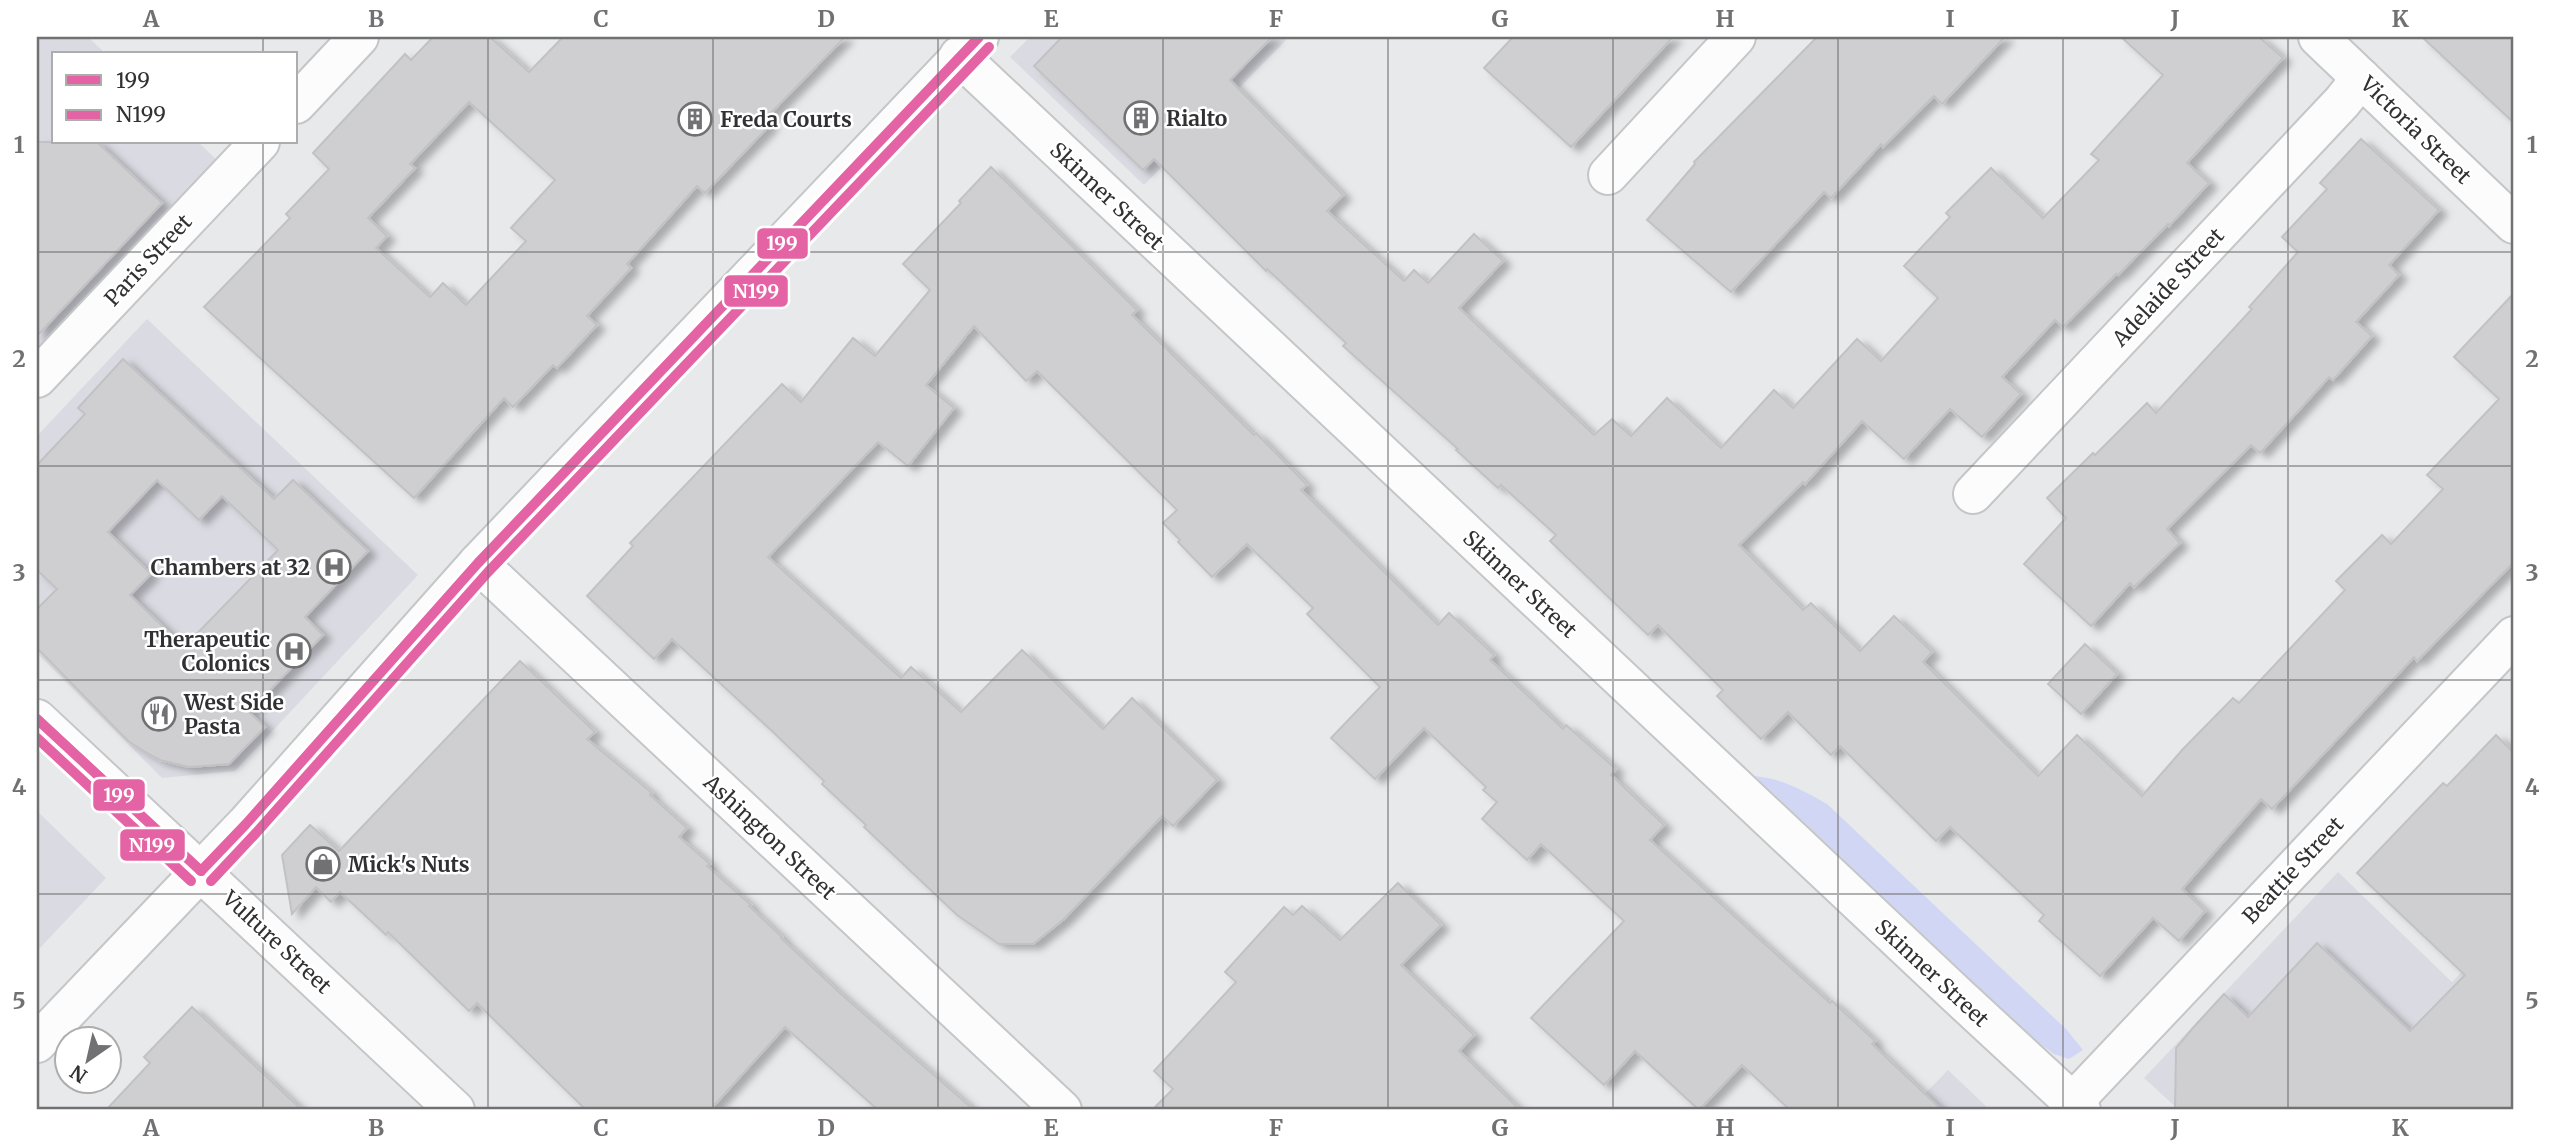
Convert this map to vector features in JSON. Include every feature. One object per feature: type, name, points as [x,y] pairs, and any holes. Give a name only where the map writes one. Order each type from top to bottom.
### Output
[{"type":"street","points":[[298,102],[359,37]]},
{"type":"street","points":[[1608,175],[1736,37]]},
{"type":"street","name":"Victoria Street","points":[[2318,37],[2514,224]]},
{"type":"street","points":[[37,1043],[254,815],[478,563],[969,47]]},
{"type":"street","name":"Skinner Street","points":[[969,47],[2077,1107]]},
{"type":"street","name":"Adelaide Street","points":[[1973,494],[2343,102],[2361,78]]},
{"type":"street","name":"Paris Street","points":[[37,378],[258,144]]},
{"type":"street","name":"Ashington Street","points":[[478,563],[1062,1110]]},
{"type":"street","name":"Beattie Street","points":[[2077,1107],[2514,636]]},
{"type":"street","name":"Vulture Street","points":[[37,719],[455,1110]]},
{"type":"shaded area","points":[[37,37],[88,37],[104,52],[52,52],[52,144],[200,144],[219,162],[37,355]]},
{"type":"shaded area","name":"Rialto","points":[[1030,37],[1289,37],[1144,185],[1010,57]]},
{"type":"shaded area","points":[[147,319],[418,575],[235,771],[162,778],[37,653],[37,436]]},
{"type":"shaded area","points":[[1755,776],[1792,786],[1827,804],[2067,1030],[2083,1050],[2069,1059],[2054,1054],[2035,1040]]},
{"type":"shaded area","points":[[37,811],[106,878],[37,951]]},
{"type":"shaded area","points":[[2338,872],[2452,982],[2514,918],[2514,1110],[2179,1110],[2144,1078]]},
{"type":"shaded area","points":[[1948,1070],[1990,1110],[1909,1110]]},
{"type":"building","points":[[433,37],[490,37],[529,72],[563,37],[845,37],[764,120],[770,125],[705,193],[697,186],[627,264],[631,268],[587,316],[597,325],[557,368],[553,365],[513,407],[504,398],[414,498],[204,307],[290,218],[286,214],[329,169],[313,153],[405,54],[411,60]],"holes":[[[469,102],[555,180],[511,228],[526,241],[466,305],[443,283],[430,297],[376,248],[387,236],[368,218],[415,168],[410,164]]]},
{"type":"building","points":[[1062,37],[1272,37],[1230,80],[1343,195],[1327,211],[1404,281],[1414,270],[1428,283],[1474,234],[1503,261],[1459,308],[1594,435],[1612,419],[1631,436],[1667,398],[1721,448],[1774,390],[1793,408],[1857,339],[1881,361],[1938,298],[1904,266],[1950,217],[1946,213],[1991,168],[2043,218],[2099,160],[2091,154],[2163,75],[2121,37],[2259,37],[2283,58],[2187,163],[2209,183],[2169,226],[2168,224],[2063,327],[2055,320],[2002,377],[2021,394],[1982,437],[1950,409],[1904,459],[1862,421],[1805,484],[1803,482],[1739,545],[1803,610],[1811,603],[1860,651],[1894,616],[1932,652],[1923,662],[2038,776],[2077,735],[2142,796],[2233,698],[2239,703],[2345,590],[2336,581],[2382,535],[2391,544],[2443,489],[2427,475],[2499,399],[2454,357],[2514,293],[2514,562],[2417,661],[2414,657],[2272,809],[2261,799],[2182,889],[2205,911],[2179,941],[2153,918],[2100,976],[2039,921],[2044,915],[1950,827],[1936,841],[1840,746],[1831,755],[1788,712],[1761,739],[1717,696],[1723,690],[1658,625],[1648,635],[1550,541],[1556,535],[1501,485],[1498,488],[1343,346],[1346,343],[1267,269],[1266,271],[1154,159],[1143,170],[1034,66]]},
{"type":"building","points":[[1513,37],[1673,37],[1571,147],[1484,68]]},
{"type":"building","points":[[1817,37],[2005,37],[1942,104],[1934,96],[1883,147],[1881,144],[1831,198],[1824,192],[1731,292],[1647,220],[1694,162]]},
{"type":"building","points":[[2422,37],[2514,37],[2514,123]]},
{"type":"building","points":[[2361,139],[2439,210],[2389,265],[2399,275],[2356,322],[2372,336],[2333,380],[2329,377],[2260,453],[2251,445],[2167,529],[2180,543],[2134,587],[2130,583],[2091,626],[2024,564],[2066,518],[2047,498],[2147,403],[2156,413],[2252,309],[2249,307],[2298,252],[2282,237],[2327,189],[2320,183]]},
{"type":"building","points":[[37,142],[99,144],[162,203],[37,336]]},
{"type":"building","points":[[991,167],[1137,310],[1132,315],[1254,435],[1256,433],[1307,485],[1301,490],[1438,625],[1449,613],[1494,655],[1490,660],[1563,729],[1566,725],[1616,769],[1611,775],[1664,825],[1650,840],[1830,1003],[1832,1001],[1875,1041],[1872,1044],[1942,1110],[1790,1110],[1742,1065],[1699,1110],[1635,1051],[1604,1085],[1531,1018],[1624,921],[1541,844],[1527,860],[1482,819],[1497,802],[1483,790],[1486,787],[1424,728],[1375,779],[1331,738],[1380,687],[1307,614],[1313,608],[1247,544],[1212,577],[1163,523],[1177,510],[1037,371],[1026,381],[974,326],[926,385],[954,408],[908,466],[878,442],[768,557],[901,678],[911,667],[961,712],[1022,650],[1103,729],[1132,698],[1217,780],[1173,826],[1162,816],[1064,919],[1033,944],[999,944],[957,915],[864,827],[866,825],[822,784],[824,781],[672,639],[654,659],[587,596],[633,546],[630,543],[782,384],[801,402],[853,338],[875,356],[930,290],[903,264]]},
{"type":"building","points":[[123,359],[274,499],[293,480],[368,551],[305,617],[323,635],[249,712],[265,727],[229,764],[189,767],[160,760],[145,752],[128,741],[37,648],[37,609],[57,589],[37,570],[37,465],[85,414],[78,408]],"holes":[[[157,480],[199,520],[222,496],[278,550],[184,647],[130,595],[151,574],[108,532]]]},
{"type":"building","points":[[2085,644],[2117,674],[2081,714],[2048,684]]},
{"type":"building","points":[[520,661],[595,732],[587,739],[652,793],[650,795],[687,828],[679,837],[710,864],[707,866],[751,905],[749,906],[781,938],[841,994],[974,1110],[878,1110],[785,1027],[710,1110],[586,1110],[477,1003],[469,1011],[388,932],[386,935],[340,892],[331,902],[316,887],[292,914],[282,855],[310,825],[339,851]]},
{"type":"building","points":[[2496,735],[2514,753],[2514,1110],[2175,1110],[2176,1048],[2192,1029],[2224,994],[2248,1017],[2317,943],[2410,1031],[2465,975],[2357,873],[2443,783],[2447,786]]},
{"type":"building","points":[[1398,883],[1441,925],[1401,965],[1474,1035],[1459,1051],[1520,1110],[1152,1110],[1173,1089],[1154,1071],[1236,982],[1225,972],[1284,907],[1293,915],[1302,906],[1340,940]]},
{"type":"building","points":[[192,1007],[302,1110],[106,1110],[150,1063],[144,1057]]},
{"type":"transit line","name":"199","points":[[201,871],[478,563],[979,37]]},
{"type":"transit line","name":"N199","points":[[211,881],[488,572],[989,47]]},
{"type":"transit line","name":"199","points":[[37,719],[201,871]]},
{"type":"transit line","name":"N199","points":[[37,738],[191,881]]},
{"type":"place","name":"Rialto","points":[[1141,118]]},
{"type":"place","name":"Freda Courts","points":[[695,119]]},
{"type":"place","name":"Chambers at 32","points":[[334,567]]},
{"type":"place","name":"Therapeutic Colonics","points":[[294,651]]},
{"type":"place","name":"West Side Pasta","points":[[159,714]]},
{"type":"place","name":"Mick's Nuts","points":[[323,864]]}]
